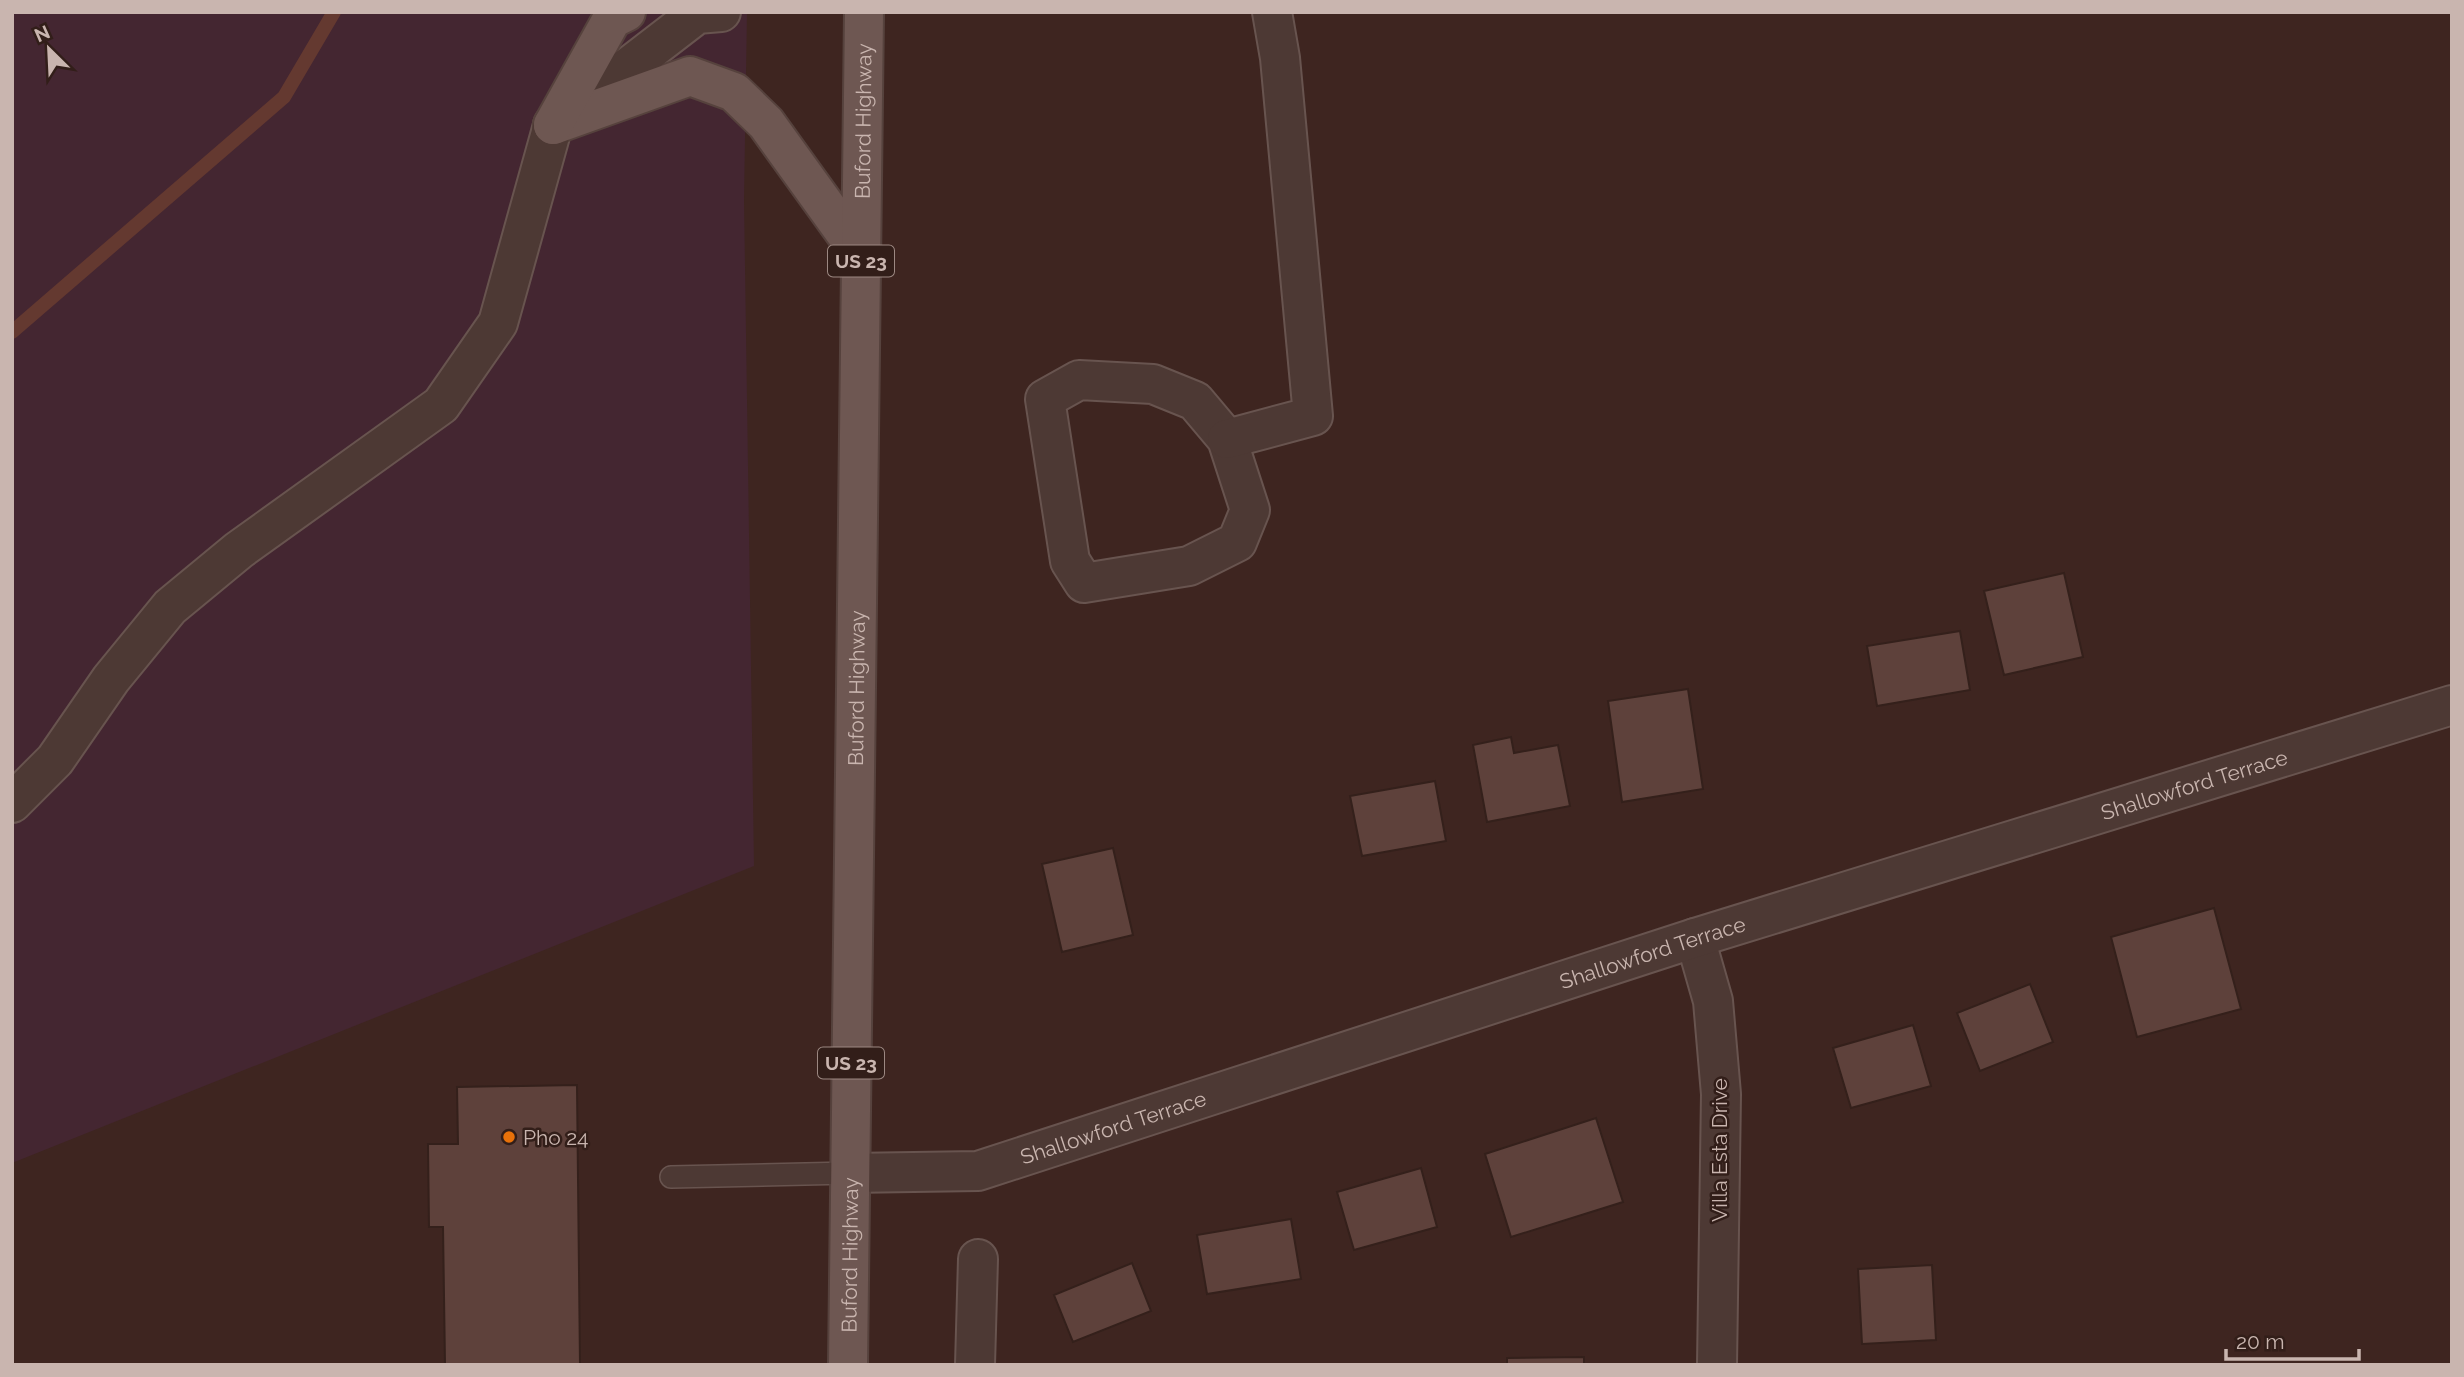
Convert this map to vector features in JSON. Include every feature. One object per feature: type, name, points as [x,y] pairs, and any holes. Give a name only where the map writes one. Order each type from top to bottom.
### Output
[{"type":"main road","points":[[553,125],[612,19],[626,12]]},
{"type":"main road","name":"Buford Highway","points":[[848,1365],[864,12]]},
{"type":"main road","points":[[553,125],[690,76],[734,92],[766,123],[861,255]]},
{"type":"street","points":[[12,803],[55,760],[111,678],[170,607],[239,550],[441,405],[498,323],[553,125],[697,13],[721,12]]},
{"type":"street","points":[[1227,439],[1313,416],[1280,58],[1272,12]]},
{"type":"street","points":[[1079,380],[1153,384],[1195,401],[1227,439],[1250,510],[1237,542],[1189,566],[1084,583],[1070,561],[1045,399],[1079,380]]},
{"type":"street","name":"Shallowford Terrace","points":[[849,1173],[978,1171],[1695,938],[2452,705]]},
{"type":"street","name":"Villa Esta Drive","points":[[1695,938],[1713,1001],[1721,1094],[1717,1365]]},
{"type":"street","points":[[975,1365],[978,1259]]},
{"type":"lane","points":[[671,1177],[849,1173]]},
{"type":"shaded area","points":[[12,12],[747,12],[744,200],[754,866],[12,1163]]},
{"type":"building","points":[[2064,573],[2083,657],[2004,675],[1984,591]]},
{"type":"building","points":[[1960,631],[1970,690],[1877,706],[1867,646]]},
{"type":"building","points":[[1688,689],[1703,789],[1622,802],[1608,701]]},
{"type":"building","points":[[1511,737],[1514,753],[1558,745],[1570,806],[1487,822],[1473,745]]},
{"type":"building","points":[[1435,781],[1446,841],[1362,856],[1350,796]]},
{"type":"building","points":[[1113,848],[1133,935],[1062,952],[1042,864]]},
{"type":"building","points":[[2214,908],[2241,1009],[2137,1037],[2111,937]]},
{"type":"building","points":[[2030,984],[2053,1042],[1980,1071],[1957,1013]]},
{"type":"building","points":[[1913,1025],[1931,1086],[1851,1108],[1833,1048]]},
{"type":"building","points":[[577,1085],[580,1365],[445,1365],[443,1227],[429,1227],[428,1144],[458,1144],[457,1087]]},
{"type":"building","points":[[1596,1118],[1623,1202],[1511,1237],[1485,1154]]},
{"type":"building","points":[[1421,1168],[1437,1227],[1354,1250],[1337,1192]]},
{"type":"building","points":[[1291,1219],[1301,1279],[1207,1294],[1197,1235]]},
{"type":"building","points":[[1132,1263],[1151,1311],[1073,1342],[1054,1295]]},
{"type":"building","points":[[1932,1265],[1936,1340],[1862,1344],[1858,1269]]},
{"type":"building","points":[[1584,1357],[1584,1365],[1507,1365],[1507,1358]]},
{"type":"waterway","points":[[12,332],[284,97],[334,12]]},
{"type":"place","name":"Pho 24","points":[[509,1137]]}]
